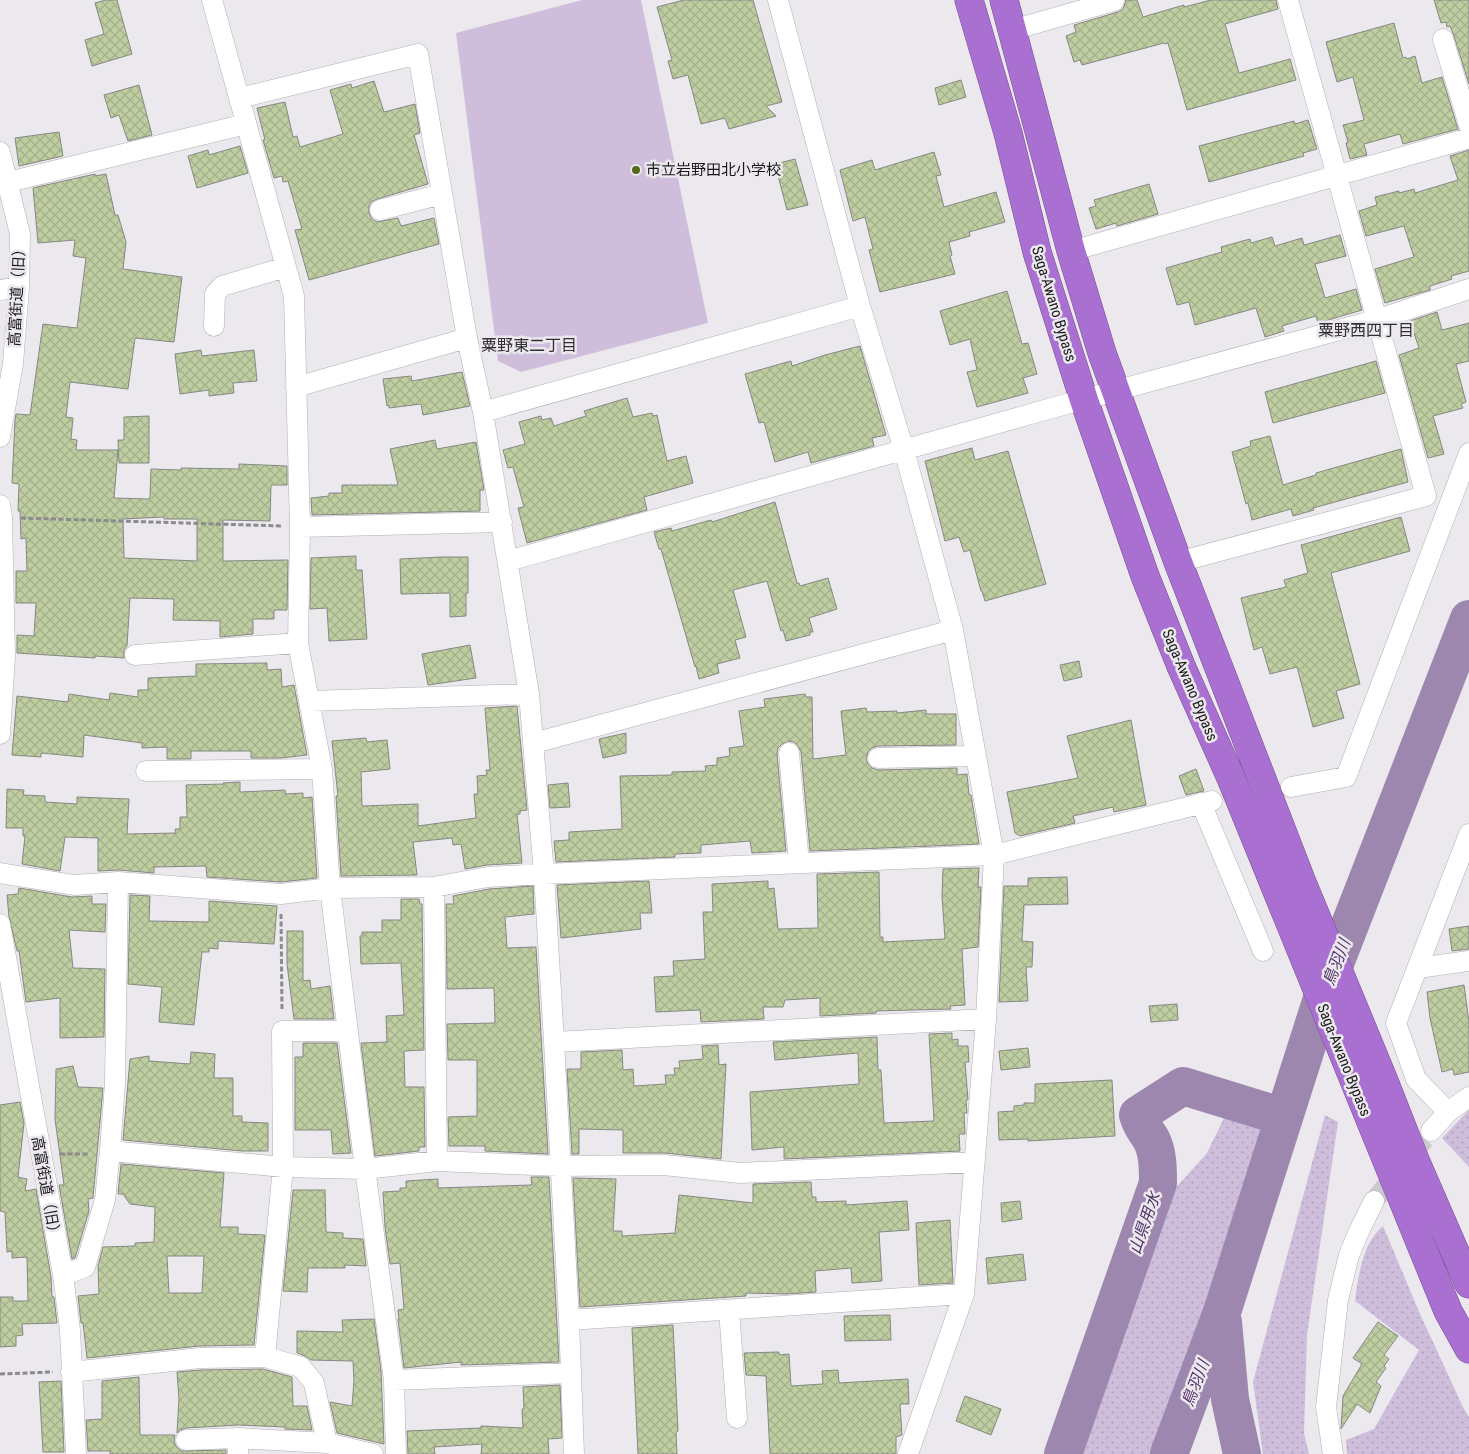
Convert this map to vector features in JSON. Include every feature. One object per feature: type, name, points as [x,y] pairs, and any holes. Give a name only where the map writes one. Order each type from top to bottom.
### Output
[{"type":"highway","name":"Saga-Awano Bypass","points":[[969,0],[1008,133],[1037,252],[1084,400],[1145,576],[1181,666],[1231,778],[1375,1136],[1448,1311],[1469,1349]]},
{"type":"highway","name":"Saga-Awano Bypass","points":[[1004,0],[1071,251],[1116,392],[1178,562],[1301,880],[1415,1160],[1469,1284]]},
{"type":"street","points":[[212,0],[294,296],[300,527],[298,643],[322,769],[330,888],[365,1169],[394,1380],[396,1454]]},
{"type":"street","points":[[778,0],[860,306],[904,450],[953,630],[994,855],[986,1019],[964,1294],[908,1454]]},
{"type":"street","points":[[1288,0],[1426,496],[1444,519]]},
{"type":"street","points":[[1012,30],[1114,1]]},
{"type":"street","points":[[1443,39],[1469,125]]},
{"type":"street","points":[[240,98],[418,54],[467,338],[483,412],[529,694],[544,874],[554,1042],[569,1320],[574,1454]]},
{"type":"street","points":[[4,183],[246,124]]},
{"type":"street","points":[[1071,251],[1469,138]]},
{"type":"street","name":"高富街道（旧）","points":[[0,152],[4,183],[20,234],[10,288],[12,364],[0,437]]},
{"type":"street","points":[[380,210],[442,194]]},
{"type":"street","points":[[214,326],[215,294],[222,286],[286,267]]},
{"type":"street","points":[[508,561],[1376,320],[1469,289]]},
{"type":"street","points":[[483,412],[860,306]]},
{"type":"street","points":[[296,387],[467,338]]},
{"type":"street","points":[[1291,787],[1346,777],[1469,453]]},
{"type":"street","points":[[1178,562],[1426,496]]},
{"type":"street","points":[[0,734],[5,656],[1,511]]},
{"type":"street","points":[[300,527],[502,522]]},
{"type":"street","points":[[534,743],[953,630]]},
{"type":"street","points":[[135,655],[298,643]]},
{"type":"street","points":[[308,701],[529,694]]},
{"type":"street","points":[[790,754],[799,864]]},
{"type":"street","points":[[878,758],[975,756]]},
{"type":"street","points":[[146,771],[322,769]]},
{"type":"street","points":[[0,872],[74,885],[118,882],[281,894],[330,888],[434,887],[488,878],[544,874],[994,855],[1206,802],[1263,951]]},
{"type":"street","points":[[1448,1112],[1416,1079],[1396,1023],[1469,834]]},
{"type":"street","points":[[63,1275],[85,1267],[105,1200],[116,1083],[118,882]]},
{"type":"street","points":[[434,887],[437,1161]]},
{"type":"street","name":"高富街道（旧）","points":[[0,924],[63,1275],[70,1330],[76,1454]]},
{"type":"street","points":[[1418,968],[1469,961]]},
{"type":"street","points":[[554,1042],[986,1019]]},
{"type":"street","points":[[265,1357],[283,1167],[282,1030],[348,1030]]},
{"type":"street","points":[[1431,1131],[1448,1112],[1469,1097]]},
{"type":"street","points":[[110,1153],[283,1167],[365,1169],[437,1161],[560,1166],[664,1165],[740,1173],[975,1162]]},
{"type":"street","points":[[1333,1454],[1326,1407],[1338,1300],[1349,1256],[1374,1201]]},
{"type":"street","points":[[569,1320],[964,1294]]},
{"type":"street","points":[[730,1310],[736,1418]]},
{"type":"street","points":[[71,1372],[200,1358],[265,1357],[301,1367],[314,1383],[327,1442]]},
{"type":"street","points":[[394,1380],[571,1373]]},
{"type":"street","points":[[186,1440],[238,1446],[327,1442],[373,1454]]},
{"type":"path","points":[[1,511],[300,527]]},
{"type":"path","points":[[281,894],[282,1030]]},
{"type":"path","points":[[40,1154],[110,1153]]},
{"type":"path","points":[[0,1374],[71,1372]]},
{"type":"shaded area","points":[[582,0],[641,0],[708,323],[521,372],[498,361],[456,33]]},
{"type":"shaded area","points":[[1469,1110],[1469,1167],[1442,1138]]},
{"type":"shaded area","points":[[1226,1114],[1262,1126],[1235,1255],[1167,1454],[1077,1454],[1163,1202],[1207,1153]]},
{"type":"shaded area","points":[[1325,1115],[1338,1122],[1307,1335],[1304,1433],[1309,1454],[1263,1454],[1253,1382]]},
{"type":"shaded area","points":[[1383,1226],[1420,1314],[1469,1417],[1469,1454],[1347,1454],[1346,1440],[1374,1429],[1419,1350],[1355,1301],[1366,1250],[1376,1233]]},
{"type":"building","points":[[117,0],[132,54],[92,66],[85,40],[104,34],[95,3]]},
{"type":"building","points":[[684,0],[753,0],[782,102],[766,106],[776,116],[729,129],[725,118],[701,124],[688,75],[673,79],[668,61],[672,60],[657,7]]},
{"type":"building","points":[[1126,0],[1137,0],[1143,17],[1184,5],[1184,7],[1211,0],[1276,0],[1278,9],[1225,24],[1239,73],[1290,59],[1296,80],[1187,110],[1168,43],[1082,65],[1080,60],[1074,62],[1066,36],[1076,32],[1074,25],[1118,12],[1123,9]]},
{"type":"building","points":[[1434,0],[1469,0],[1469,84],[1450,26],[1447,27],[1446,22],[1441,23]]},
{"type":"building","points":[[1394,23],[1403,58],[1406,57],[1407,59],[1415,56],[1422,83],[1442,77],[1458,129],[1403,144],[1400,134],[1364,144],[1367,155],[1350,159],[1343,125],[1364,120],[1353,77],[1337,82],[1326,42]]},
{"type":"building","points":[[961,80],[966,97],[939,105],[935,88]]},
{"type":"building","points":[[374,81],[384,112],[415,104],[420,133],[414,135],[428,184],[377,199],[371,202],[369,213],[372,219],[377,222],[398,218],[401,226],[434,218],[439,244],[309,280],[295,230],[302,229],[288,181],[283,182],[282,176],[274,178],[263,140],[265,140],[257,108],[285,102],[293,137],[297,136],[300,147],[343,134],[330,90],[351,84],[352,88]]},
{"type":"building","points":[[139,85],[152,135],[128,141],[119,115],[111,118],[104,95]]},
{"type":"building","points":[[1308,120],[1317,149],[1303,153],[1304,156],[1209,182],[1199,146],[1294,121],[1295,124]]},
{"type":"building","points":[[59,132],[63,156],[19,166],[15,138]]},
{"type":"building","points":[[240,146],[248,173],[197,188],[188,156],[208,150],[209,155]]},
{"type":"building","points":[[1469,150],[1469,271],[1451,276],[1452,279],[1430,286],[1430,290],[1385,303],[1375,269],[1414,257],[1404,226],[1366,236],[1359,211],[1377,205],[1375,197],[1414,189],[1415,193],[1458,180],[1450,156]]},
{"type":"building","points":[[934,152],[941,175],[936,176],[944,207],[996,192],[1005,222],[969,232],[970,236],[949,242],[952,255],[950,256],[955,274],[880,292],[869,250],[873,249],[865,217],[853,221],[840,170],[872,160],[875,170]]},
{"type":"building","points":[[795,159],[808,205],[787,210],[775,164]]},
{"type":"building","points":[[95,174],[95,176],[106,174],[115,215],[118,215],[126,242],[123,269],[182,277],[174,342],[135,338],[128,389],[70,382],[66,417],[73,418],[71,439],[77,440],[76,450],[118,450],[114,498],[148,499],[150,497],[151,469],[239,469],[239,464],[287,466],[287,485],[271,485],[270,521],[223,520],[223,561],[288,560],[287,610],[274,610],[274,619],[253,619],[253,634],[220,637],[220,621],[173,620],[174,599],[130,598],[127,646],[124,650],[124,658],[17,653],[17,635],[34,636],[36,603],[16,603],[16,571],[27,571],[26,538],[21,539],[20,511],[18,511],[19,484],[12,483],[16,414],[30,415],[43,324],[77,328],[86,258],[73,256],[75,240],[38,243],[33,188]],"holes":[[[164,517],[164,519],[197,519],[197,561],[124,558],[123,519]]]},
{"type":"building","points":[[1149,184],[1158,214],[1117,226],[1116,223],[1096,229],[1089,208],[1096,206],[1094,200]]},
{"type":"building","points":[[1340,235],[1346,256],[1315,264],[1325,298],[1356,289],[1362,310],[1318,323],[1316,316],[1282,326],[1284,331],[1265,337],[1256,308],[1195,325],[1189,302],[1177,305],[1166,268],[1222,252],[1221,247],[1250,239],[1251,243],[1272,237],[1275,246],[1302,238],[1304,245]]},
{"type":"building","points":[[1007,291],[1022,344],[1028,343],[1037,374],[1023,378],[1028,393],[977,407],[967,372],[977,370],[970,339],[950,345],[940,311]]},
{"type":"building","points":[[1437,312],[1442,330],[1469,323],[1469,361],[1456,364],[1466,402],[1461,404],[1463,408],[1433,416],[1444,454],[1428,458],[1399,355],[1419,348],[1410,321]]},
{"type":"building","points":[[860,346],[886,435],[872,438],[874,446],[811,463],[808,452],[775,462],[764,422],[759,423],[745,374],[791,361],[792,366]]},
{"type":"building","points":[[201,350],[202,356],[254,350],[257,381],[233,383],[234,393],[209,396],[209,390],[180,394],[175,354]]},
{"type":"building","points":[[1376,361],[1385,393],[1273,423],[1265,392]]},
{"type":"building","points":[[462,372],[470,406],[423,415],[421,404],[389,408],[389,405],[387,406],[383,379],[411,376],[412,381]]},
{"type":"building","points":[[627,398],[633,417],[652,413],[653,416],[657,415],[667,461],[686,456],[693,483],[644,497],[647,510],[527,543],[518,508],[524,507],[513,467],[508,468],[503,450],[525,444],[519,422],[541,416],[542,420],[551,418],[554,426],[586,416],[584,411]]},
{"type":"building","points":[[149,416],[149,463],[119,463],[118,440],[124,440],[124,417]]},
{"type":"building","points":[[1270,436],[1283,485],[1316,475],[1316,473],[1401,449],[1408,482],[1313,508],[1314,510],[1293,516],[1291,509],[1252,520],[1232,452],[1251,446],[1250,441]]},
{"type":"building","points":[[435,440],[437,449],[476,442],[484,490],[480,490],[480,511],[312,515],[311,498],[329,496],[329,493],[342,493],[342,485],[398,485],[390,449]]},
{"type":"building","points":[[972,448],[975,460],[1008,451],[1046,584],[985,601],[970,550],[964,552],[959,537],[945,541],[925,461]]},
{"type":"building","points":[[775,502],[797,583],[800,586],[828,578],[837,609],[809,618],[813,632],[810,632],[810,635],[786,641],[783,630],[781,631],[767,581],[733,590],[746,637],[735,640],[740,658],[717,664],[719,673],[699,679],[661,549],[659,549],[654,532],[671,528],[672,531],[711,520],[712,522]]},
{"type":"building","points":[[1401,517],[1410,551],[1331,573],[1360,684],[1336,691],[1344,718],[1313,727],[1297,667],[1270,674],[1262,647],[1254,650],[1241,598],[1286,587],[1284,580],[1308,573],[1301,545]]},
{"type":"building","points":[[356,556],[356,570],[362,570],[367,639],[329,641],[327,608],[310,609],[311,558]]},
{"type":"building","points":[[468,557],[466,616],[450,617],[450,593],[401,594],[400,559]]},
{"type":"building","points":[[470,645],[476,678],[428,685],[422,654]]},
{"type":"building","points":[[1079,661],[1082,677],[1064,681],[1060,665]]},
{"type":"building","points":[[267,663],[267,670],[281,669],[282,687],[294,685],[307,755],[281,758],[251,758],[251,751],[191,751],[191,759],[167,759],[167,747],[142,748],[142,743],[84,735],[83,757],[41,753],[41,757],[12,755],[17,696],[68,702],[69,694],[109,700],[110,693],[138,697],[138,690],[148,690],[148,678],[196,676],[196,664]]},
{"type":"building","points":[[805,694],[806,697],[812,697],[813,759],[846,755],[841,711],[866,708],[867,712],[897,711],[897,713],[926,710],[926,714],[956,714],[956,745],[878,746],[868,752],[866,759],[872,768],[878,770],[957,768],[957,775],[967,774],[969,795],[971,795],[979,844],[810,851],[801,752],[794,742],[788,741],[778,748],[777,754],[786,851],[752,853],[750,841],[701,845],[701,853],[675,854],[675,857],[556,862],[554,841],[569,840],[569,832],[622,829],[620,776],[672,775],[672,772],[706,771],[705,766],[717,765],[717,758],[730,756],[729,748],[744,746],[739,711],[765,707],[764,699]]},
{"type":"building","points":[[517,706],[527,810],[520,811],[520,814],[517,814],[522,863],[487,865],[465,869],[461,844],[453,845],[452,838],[413,842],[417,875],[341,876],[336,796],[338,796],[332,741],[366,738],[367,742],[387,740],[390,769],[361,772],[362,806],[418,804],[418,826],[476,818],[474,794],[478,794],[477,776],[487,775],[486,770],[490,770],[485,708]]},
{"type":"building","points":[[1131,720],[1146,805],[1114,812],[1113,807],[1073,816],[1075,823],[1020,836],[1015,833],[1007,792],[1078,778],[1067,736]]},
{"type":"building","points":[[626,733],[626,753],[603,758],[599,739]]},
{"type":"building","points":[[1196,769],[1204,791],[1186,795],[1179,776]]},
{"type":"building","points":[[240,782],[240,792],[285,790],[286,794],[303,793],[303,798],[312,797],[317,878],[281,882],[207,877],[206,866],[154,867],[154,873],[119,870],[98,871],[98,838],[65,837],[60,871],[22,864],[25,836],[23,836],[23,828],[6,828],[7,789],[24,790],[23,795],[45,796],[45,802],[77,804],[77,797],[129,799],[127,834],[176,833],[175,829],[180,829],[180,817],[187,817],[186,785]]},
{"type":"building","points":[[568,783],[570,807],[550,808],[548,785]]},
{"type":"building","points":[[979,868],[978,887],[981,887],[978,947],[962,949],[965,1005],[950,1006],[951,1009],[876,1011],[876,1013],[820,1016],[820,998],[785,1000],[783,1007],[763,1007],[764,1019],[701,1022],[700,1010],[656,1012],[654,977],[674,976],[673,961],[705,959],[703,912],[713,912],[712,884],[768,881],[768,889],[774,888],[778,929],[818,928],[817,874],[879,872],[880,937],[883,937],[883,942],[945,939],[942,896],[943,869]]},
{"type":"building","points":[[1067,877],[1068,904],[1024,905],[1022,941],[1033,942],[1032,967],[1026,967],[1028,1001],[999,1002],[1004,886],[1028,886],[1028,878]]},
{"type":"building","points":[[649,881],[652,913],[640,913],[641,929],[561,938],[557,885]]},
{"type":"building","points":[[533,886],[534,914],[505,917],[507,948],[536,947],[548,1154],[485,1151],[485,1146],[449,1146],[448,1117],[477,1116],[477,1060],[448,1060],[447,1024],[495,1023],[494,988],[447,989],[446,904],[454,904],[453,896],[489,889]]},
{"type":"building","points":[[19,888],[72,897],[92,896],[92,904],[106,904],[105,932],[69,930],[73,968],[105,969],[104,1037],[60,1038],[60,998],[26,1002],[19,951],[17,951],[9,917],[7,895],[18,894]]},
{"type":"building","points":[[130,895],[150,896],[149,921],[209,922],[209,901],[277,906],[274,944],[218,941],[218,949],[209,948],[209,952],[202,952],[194,1025],[159,1022],[162,987],[128,984]]},
{"type":"building","points":[[401,899],[419,899],[420,904],[422,904],[424,1050],[404,1051],[405,1087],[424,1087],[425,1147],[419,1147],[419,1151],[375,1156],[361,1043],[387,1042],[386,1016],[404,1015],[401,963],[361,964],[360,936],[362,936],[362,932],[382,932],[382,920],[401,920]]},
{"type":"building","points":[[1469,926],[1469,949],[1452,951],[1449,929]]},
{"type":"building","points":[[287,931],[303,931],[303,981],[310,980],[311,989],[330,986],[334,1019],[294,1019],[287,964]]},
{"type":"building","points":[[1464,985],[1469,1022],[1469,1072],[1454,1075],[1453,1069],[1442,1072],[1430,1018],[1427,992]]},
{"type":"building","points":[[1177,1004],[1178,1020],[1151,1022],[1149,1006]]},
{"type":"building","points":[[952,1033],[952,1040],[958,1039],[958,1046],[968,1046],[969,1062],[965,1062],[968,1100],[966,1100],[967,1113],[964,1113],[965,1134],[959,1134],[960,1151],[784,1159],[784,1147],[752,1150],[750,1092],[859,1084],[858,1053],[775,1060],[773,1042],[877,1037],[878,1070],[881,1070],[884,1123],[934,1121],[929,1034]]},
{"type":"building","points":[[303,1043],[337,1043],[351,1153],[333,1154],[331,1130],[295,1130],[295,1057],[303,1057]]},
{"type":"building","points":[[718,1045],[719,1065],[726,1064],[721,1159],[665,1153],[623,1153],[623,1130],[579,1129],[579,1154],[572,1154],[567,1069],[581,1069],[581,1052],[622,1050],[623,1070],[633,1069],[634,1086],[666,1084],[665,1075],[675,1075],[674,1068],[680,1068],[679,1061],[703,1059],[702,1046]]},
{"type":"building","points":[[1028,1048],[1030,1067],[1001,1070],[999,1051]]},
{"type":"building","points":[[191,1052],[215,1054],[214,1078],[233,1078],[233,1116],[242,1116],[242,1122],[268,1123],[268,1151],[242,1151],[123,1140],[130,1059],[149,1056],[149,1061],[190,1064]]},
{"type":"building","points":[[73,1066],[78,1087],[103,1088],[93,1198],[88,1199],[89,1211],[75,1258],[72,1259],[59,1185],[64,1185],[55,1119],[56,1069]]},
{"type":"building","points":[[1112,1080],[1115,1136],[1028,1141],[1028,1139],[999,1140],[998,1112],[1014,1111],[1014,1106],[1024,1105],[1024,1103],[1035,1103],[1035,1084]]},
{"type":"building","points":[[20,1102],[24,1123],[18,1177],[27,1179],[25,1191],[36,1189],[57,1323],[22,1324],[23,1335],[16,1336],[16,1346],[0,1347],[0,1297],[13,1297],[13,1301],[28,1301],[27,1257],[12,1258],[12,1251],[7,1252],[5,1212],[0,1211],[0,1105]]},
{"type":"building","points":[[121,1164],[224,1173],[220,1227],[238,1227],[238,1234],[265,1235],[254,1345],[199,1346],[87,1358],[78,1296],[99,1294],[98,1266],[103,1247],[135,1246],[135,1243],[154,1242],[155,1207],[130,1204],[123,1194],[118,1194]],"holes":[[[167,1256],[204,1256],[202,1293],[169,1293]]]},
{"type":"building","points":[[531,1177],[549,1177],[559,1362],[461,1365],[461,1362],[404,1368],[398,1319],[398,1310],[404,1309],[400,1263],[390,1264],[383,1192],[400,1191],[400,1188],[406,1188],[406,1181],[438,1179],[438,1188],[532,1185]]},
{"type":"building","points":[[573,1178],[616,1179],[613,1231],[622,1231],[622,1236],[675,1233],[679,1195],[753,1203],[753,1184],[811,1182],[812,1197],[816,1197],[816,1202],[846,1201],[846,1205],[907,1201],[909,1230],[879,1232],[882,1281],[852,1283],[851,1268],[815,1271],[816,1292],[786,1294],[746,1293],[746,1296],[580,1307]]},
{"type":"building","points":[[293,1190],[325,1190],[326,1232],[343,1233],[343,1238],[363,1239],[366,1266],[345,1265],[345,1268],[308,1268],[307,1292],[283,1291]]},
{"type":"building","points":[[1020,1201],[1022,1219],[1002,1222],[1001,1203]]},
{"type":"building","points":[[950,1220],[953,1283],[919,1285],[916,1223]]},
{"type":"building","points":[[1023,1254],[1026,1280],[988,1284],[986,1258]]},
{"type":"building","points":[[890,1315],[891,1340],[845,1341],[844,1316]]},
{"type":"building","points":[[374,1319],[381,1371],[384,1444],[337,1433],[330,1402],[352,1406],[353,1361],[311,1360],[297,1353],[297,1331],[343,1332],[342,1320]]},
{"type":"building","points":[[1378,1322],[1398,1336],[1384,1355],[1389,1359],[1384,1366],[1386,1368],[1376,1382],[1381,1386],[1370,1413],[1357,1404],[1341,1429],[1343,1396],[1362,1364],[1353,1358]]},
{"type":"building","points":[[673,1325],[678,1431],[676,1432],[677,1454],[638,1454],[632,1328]]},
{"type":"building","points":[[779,1352],[779,1355],[789,1354],[791,1386],[823,1384],[822,1371],[838,1370],[839,1383],[908,1379],[909,1404],[900,1404],[902,1435],[896,1437],[896,1454],[770,1454],[766,1376],[746,1375],[744,1353]]},
{"type":"building","points":[[263,1369],[292,1377],[293,1406],[307,1406],[312,1430],[238,1425],[186,1428],[177,1433],[179,1399],[177,1372]]},
{"type":"building","points":[[139,1377],[140,1435],[175,1435],[174,1441],[181,1451],[226,1450],[226,1454],[110,1454],[110,1451],[88,1451],[86,1420],[102,1419],[102,1381]]},
{"type":"building","points":[[61,1381],[64,1452],[43,1452],[39,1382]]},
{"type":"building","points":[[560,1385],[562,1438],[548,1439],[549,1454],[481,1454],[482,1444],[434,1447],[435,1454],[408,1454],[407,1431],[481,1428],[481,1426],[523,1428],[523,1387]]},
{"type":"building","points":[[965,1396],[1001,1409],[991,1435],[956,1421]]},
{"type":"waterway","name":"鳥羽川","points":[[1169,1454],[1222,1312],[1325,989],[1469,619]]},
{"type":"waterway","name":"山県用水","points":[[1063,1454],[1158,1183],[1155,1149],[1138,1115],[1183,1086],[1284,1117]]},
{"type":"waterway","name":"鳥羽川","points":[[1223,1322],[1230,1399],[1242,1454]]},
{"type":"tunnel","points":[[1374,1201],[1431,1131]]},
{"type":"place","name":"市立岩野田北小学校","points":[[636,170]]},
{"type":"district","name":"粟野西四丁目","points":[[1366,330]]},
{"type":"district","name":"粟野東二丁目","points":[[529,345]]}]
